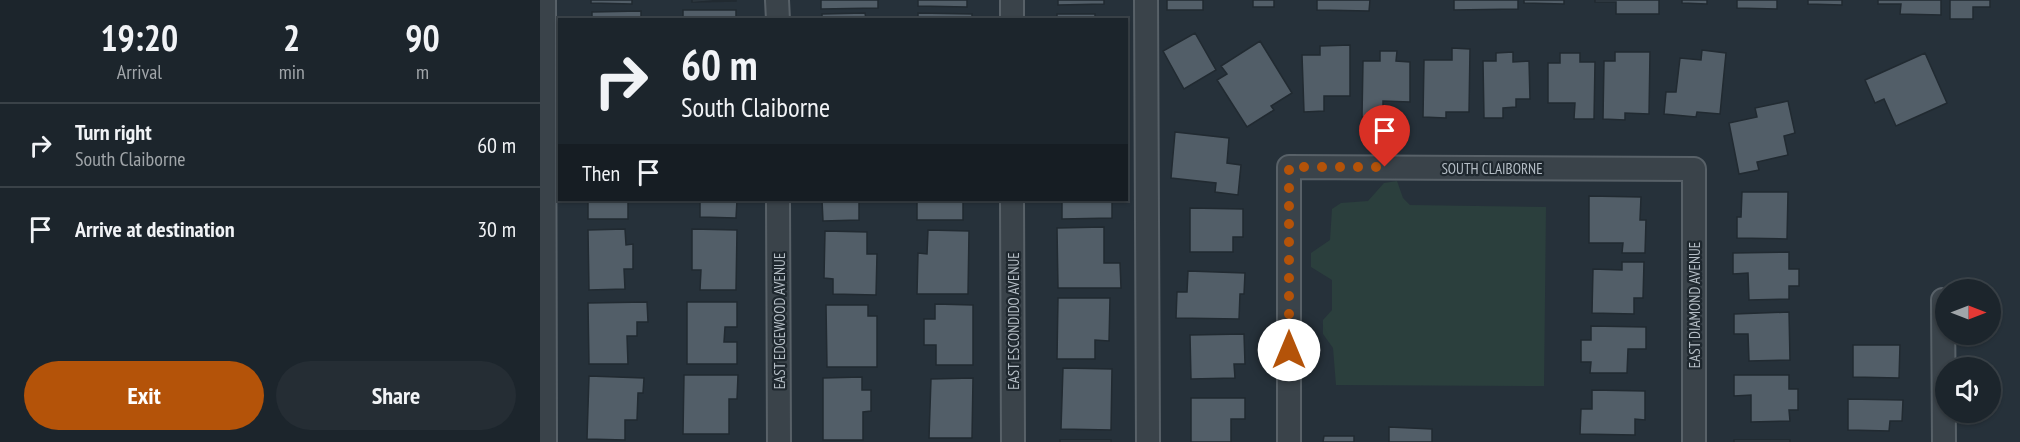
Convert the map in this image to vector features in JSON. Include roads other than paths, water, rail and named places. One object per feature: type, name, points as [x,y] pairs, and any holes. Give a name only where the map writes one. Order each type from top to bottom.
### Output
[{"type":"street","points":[[544,0],[545,442]]},
{"type":"street","points":[[777,0],[778,18]]},
{"type":"street","points":[[1012,0],[1012,18]]},
{"type":"street","points":[[1146,0],[1148,442]]},
{"type":"street","name":"SOUTH CLAIBORNE","points":[[1289,442],[1289,167],[1694,169]]},
{"type":"street","name":"EAST DIAMOND AVENUE","points":[[1694,169],[1694,442]]},
{"type":"street","name":"EAST EDGEWOOD AVENUE","points":[[778,201],[779,442]]},
{"type":"street","name":"EAST ESCONDIDO AVENUE","points":[[1012,201],[1013,442]]},
{"type":"street","points":[[1943,345],[1944,442]]}]
